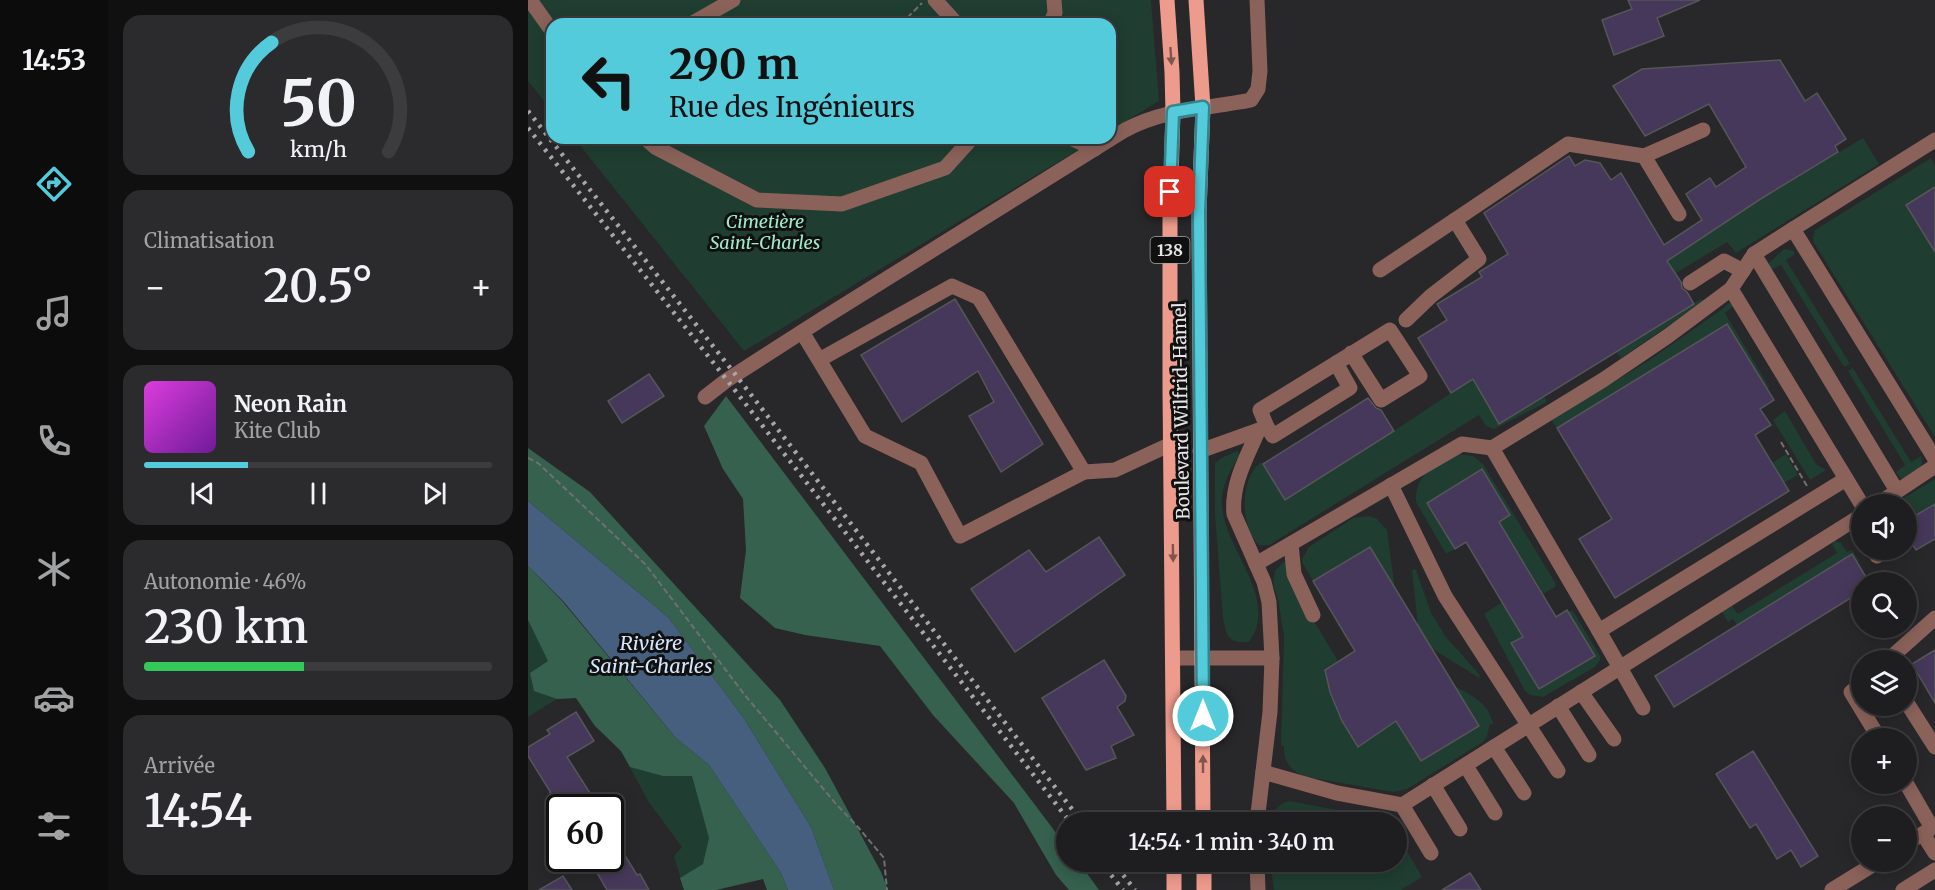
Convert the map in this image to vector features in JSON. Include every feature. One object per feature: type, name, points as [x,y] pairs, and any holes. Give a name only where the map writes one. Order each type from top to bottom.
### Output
[{"type":"main road","name":"Boulevard Wilfrid-Hamel","points":[[1167,0],[1173,112],[1170,212],[1174,812]]},
{"type":"main road","name":"Boulevard Wilfrid-Hamel","points":[[1196,0],[1203,107],[1199,212],[1203,812]]},
{"type":"main road","points":[[1174,872],[1174,890]]},
{"type":"main road","points":[[1203,872],[1203,890]]},
{"type":"street","points":[[530,0],[546,23]]},
{"type":"street","points":[[697,18],[712,4],[733,0]]},
{"type":"street","points":[[935,0],[952,18]]},
{"type":"street","points":[[1053,18],[1055,13],[1054,0]]},
{"type":"street","points":[[1116,137],[1145,120],[1173,112],[1251,100],[1258,89],[1260,71],[1257,0]]},
{"type":"street","points":[[1380,270],[1568,144],[1644,156],[1703,130]]},
{"type":"street","points":[[1256,564],[1462,444],[1492,448],[1603,380],[1668,336],[1731,289],[1754,254],[1935,140]]},
{"type":"street","points":[[652,144],[757,200],[842,204],[945,168],[967,144]]},
{"type":"street","points":[[1084,144],[1095,149]]},
{"type":"street","points":[[705,397],[727,380],[802,332],[1104,144]]},
{"type":"street","points":[[1644,156],[1678,214]]},
{"type":"street","points":[[1258,812],[1270,712],[1272,658],[1269,602],[1264,582],[1234,514],[1233,503],[1237,481],[1262,429],[1260,410],[1397,326],[1479,259],[1455,220]]},
{"type":"street","points":[[1793,230],[1935,459]]},
{"type":"street","points":[[1754,254],[1897,491]]},
{"type":"street","points":[[1690,283],[1724,261],[1743,271]]},
{"type":"street","points":[[819,360],[952,286],[979,298],[1084,472]]},
{"type":"street","points":[[1731,289],[1855,494]]},
{"type":"street","points":[[1351,353],[1381,400],[1420,376],[1397,326]]},
{"type":"street","points":[[802,332],[865,436],[921,463],[960,537],[1084,472],[1115,470],[1171,444]]},
{"type":"street","points":[[1262,429],[1273,436],[1350,388],[1336,363]]},
{"type":"street","points":[[1200,451],[1262,429]]},
{"type":"street","points":[[1492,448],[1643,708]]},
{"type":"street","points":[[1893,494],[1935,466]]},
{"type":"street","points":[[1599,631],[1846,479]]},
{"type":"street","points":[[1391,485],[1445,596],[1558,771]]},
{"type":"street","points":[[1263,772],[1337,793],[1402,805],[1619,668],[1851,527]]},
{"type":"street","points":[[1291,544],[1294,574],[1313,615]]},
{"type":"street","points":[[1899,650],[1935,618]]},
{"type":"street","points":[[1173,658],[1272,658]]},
{"type":"street","points":[[1581,692],[1614,739]]},
{"type":"street","points":[[1558,706],[1589,755]]},
{"type":"street","points":[[1915,716],[1935,747]]},
{"type":"street","points":[[1494,747],[1524,793]]},
{"type":"street","points":[[1466,765],[1495,813]]},
{"type":"street","points":[[1433,785],[1460,830]]},
{"type":"street","points":[[1912,794],[1930,829],[1935,853]]},
{"type":"street","points":[[1402,805],[1431,853]]},
{"type":"street","points":[[1917,837],[1930,829]]},
{"type":"street","points":[[1903,890],[1935,870]]},
{"type":"street","points":[[1257,872],[1258,890]]},
{"type":"street","points":[[1832,890],[1861,872]]},
{"type":"path","points":[[907,18],[925,0]]},
{"type":"path","points":[[528,458],[538,463],[646,565],[744,694],[884,858],[887,890]]},
{"type":"green space","points":[[528,0],[1151,0],[1159,101],[1116,127],[1116,18],[546,18],[546,104],[528,81]]},
{"type":"green space","points":[[1863,138],[1879,164],[1736,253],[1727,242],[1481,393],[1500,423],[1544,396],[1547,402],[1494,429],[1486,426],[1479,415],[1269,545],[1259,545],[1253,537],[1245,515],[1246,491],[1254,470],[1261,462],[1285,499],[1451,393],[1642,278],[1759,200]]},
{"type":"green space","name":"Cimetière Saint-Charles","points":[[579,144],[1088,144],[744,351]]},
{"type":"green space","points":[[1931,158],[1935,165],[1935,187],[1906,205],[1935,252],[1935,437],[1813,238],[1815,230]]},
{"type":"green space","points":[[1784,249],[1794,251],[1794,255],[1786,260],[1850,364],[1844,367],[1781,265],[1771,270],[1769,263]]},
{"type":"green space","points":[[1701,299],[1703,302],[1621,358],[1616,352]]},
{"type":"green space","points":[[1729,303],[1734,306],[1725,313],[1769,387],[1767,388],[1727,324],[1557,428],[1551,420],[1648,361]]},
{"type":"green space","points":[[1853,368],[1911,462],[1921,456],[1920,468],[1903,478],[1900,478],[1896,472],[1905,465],[1848,371]]},
{"type":"green space","points":[[726,396],[1056,833],[1056,872],[1086,872],[1099,890],[1069,890],[1056,875],[1014,803],[933,715],[880,646],[805,635],[775,628],[740,598],[746,550],[743,499],[723,469],[704,426]]},
{"type":"green space","points":[[1785,411],[1816,464],[1826,470],[1810,480],[1773,420]]},
{"type":"green space","points":[[528,448],[590,492],[780,700],[825,768],[881,872],[888,890],[834,890],[811,827],[743,717],[668,617],[528,501]]},
{"type":"green space","points":[[1237,451],[1240,454],[1226,480],[1223,491],[1223,515],[1254,589],[1258,607],[1257,625],[1249,642],[1233,640],[1227,635],[1223,618],[1215,515],[1215,463]]},
{"type":"green space","points":[[1459,454],[1473,456],[1483,464],[1556,584],[1555,587],[1543,594],[1499,522],[1510,515],[1482,469],[1427,503],[1455,549],[1446,554],[1416,502],[1416,492],[1428,472]]},
{"type":"green space","points":[[1786,454],[1798,475],[1784,483],[1772,463]]},
{"type":"green space","points":[[1935,479],[1935,504],[1917,515],[1917,494],[1910,494]]},
{"type":"green space","points":[[1369,516],[1377,519],[1387,530],[1395,589],[1369,548],[1313,581],[1302,559],[1309,547],[1353,518]]},
{"type":"green space","points":[[1834,541],[1841,543],[1847,552],[1851,550],[1851,555],[1737,625],[1733,619],[1728,622],[1722,612],[1697,628],[1694,627],[1732,606],[1738,614],[1837,553],[1832,544]]},
{"type":"green space","points":[[1283,562],[1286,562],[1297,593],[1338,661],[1325,670],[1327,681],[1342,720],[1358,747],[1388,727],[1394,716],[1421,761],[1478,727],[1453,685],[1478,700],[1491,716],[1493,724],[1490,724],[1483,742],[1407,789],[1393,792],[1307,777],[1293,770],[1285,757],[1284,746],[1281,746],[1284,636],[1273,584],[1275,571]]},
{"type":"green space","points":[[528,566],[788,890],[767,890],[763,879],[716,890],[684,890],[674,856],[682,847],[648,801],[621,751],[595,726],[576,698],[557,699],[528,717]]},
{"type":"green space","points":[[528,566],[563,602],[676,738],[709,765],[781,873],[788,890],[767,890],[763,879],[716,890],[684,890],[680,878],[703,864],[709,838],[692,776],[663,776],[630,767],[621,751],[595,726],[576,698],[557,699],[534,691],[530,673],[548,661],[528,620]]},
{"type":"green space","points":[[1414,569],[1431,613],[1446,637],[1480,675],[1479,678],[1431,648],[1418,626],[1412,571]]},
{"type":"green space","points":[[1502,602],[1523,637],[1512,644],[1539,689],[1595,656],[1569,611],[1573,611],[1600,656],[1600,660],[1595,667],[1543,697],[1530,695],[1525,691],[1484,614]]},
{"type":"green space","points":[[1289,801],[1349,812],[1273,812]]},
{"type":"green space","points":[[1407,851],[1422,877],[1401,890],[1274,890],[1272,872],[1407,872]]},
{"type":"water","name":"Rivière Saint-Charles","points":[[528,501],[668,617],[743,717],[811,827],[834,890],[788,890],[781,873],[709,765],[676,738],[564,602],[528,566]]},
{"type":"building","points":[[1628,0],[1700,0],[1657,18],[1664,36],[1614,55],[1602,20],[1632,9]]},
{"type":"building","points":[[1780,60],[1805,101],[1817,93],[1846,139],[1835,146],[1838,152],[1759,200],[1667,261],[1694,304],[1499,424],[1473,379],[1451,393],[1418,338],[1447,320],[1437,304],[1482,277],[1479,272],[1508,254],[1484,213],[1569,156],[1575,166],[1585,160],[1600,163],[1611,180],[1621,173],[1664,245],[1702,220],[1686,194],[1710,178],[1716,187],[1746,167],[1709,104],[1645,136],[1613,86],[1642,69]]},
{"type":"building","points":[[1935,187],[1935,252],[1906,205]]},
{"type":"building","points":[[955,299],[1043,444],[1001,472],[969,416],[994,402],[978,371],[902,422],[861,355]]},
{"type":"building","points":[[1727,324],[1774,400],[1760,409],[1771,425],[1755,435],[1789,491],[1615,598],[1579,539],[1612,519],[1557,428]]},
{"type":"building","points":[[649,374],[664,396],[622,423],[608,401]]},
{"type":"building","points":[[1368,398],[1376,408],[1381,410],[1394,431],[1285,500],[1263,464]]},
{"type":"building","points":[[1482,469],[1510,515],[1499,522],[1556,617],[1567,610],[1595,656],[1539,689],[1511,643],[1523,637],[1466,542],[1455,549],[1427,503]]},
{"type":"building","points":[[1935,504],[1935,539],[1917,549],[1917,515]]},
{"type":"building","points":[[1099,537],[1125,575],[1015,652],[971,589],[1029,550],[1046,572]]},
{"type":"building","points":[[1370,547],[1479,726],[1421,761],[1396,721],[1358,747],[1342,721],[1330,692],[1325,670],[1355,651],[1313,581]]},
{"type":"building","points":[[1851,555],[1851,560],[1856,560],[1863,572],[1851,572],[1851,598],[1674,707],[1655,676]]},
{"type":"building","points":[[1935,650],[1935,703],[1917,672],[1917,661]]},
{"type":"building","points":[[1104,660],[1126,696],[1125,701],[1117,707],[1134,735],[1111,746],[1116,758],[1086,770],[1042,698]]},
{"type":"building","points":[[576,712],[594,741],[567,757],[591,794],[551,794],[528,756],[528,747],[550,734],[547,730]]},
{"type":"building","points":[[1753,751],[1818,856],[1801,867],[1791,850],[1777,859],[1756,824],[1750,828],[1716,774]]},
{"type":"building","points":[[624,854],[649,890],[607,890],[596,872],[624,872]]},
{"type":"building","points":[[1470,873],[1481,890],[1442,890]]},
{"type":"building","points":[[563,876],[572,890],[539,890]]},
{"type":"railway","points":[[528,111],[546,134]]},
{"type":"railway","points":[[528,128],[1062,812]]},
{"type":"railway","points":[[554,144],[1074,812]]},
{"type":"railway","points":[[1109,872],[1123,890]]},
{"type":"railway","points":[[1121,872],[1135,890]]},
{"type":"route","points":[[1170,192],[1173,112],[1203,107],[1199,212],[1203,716]]}]
